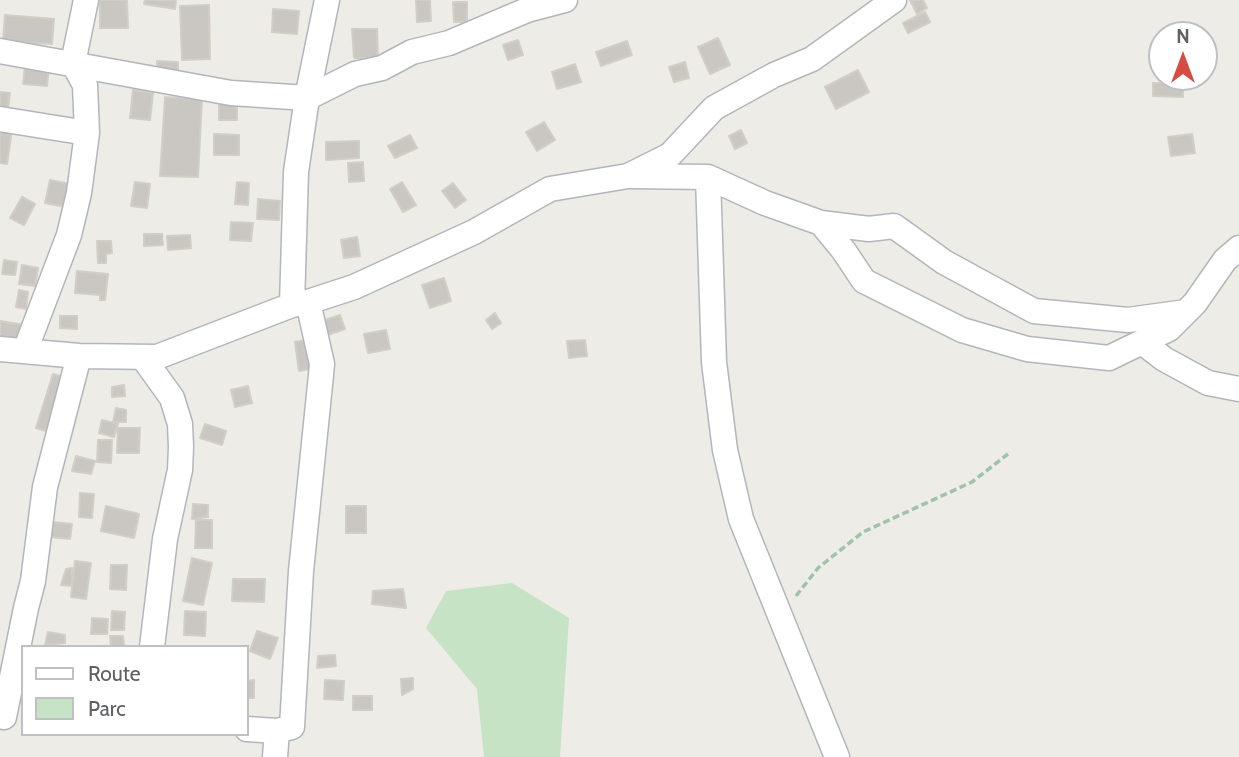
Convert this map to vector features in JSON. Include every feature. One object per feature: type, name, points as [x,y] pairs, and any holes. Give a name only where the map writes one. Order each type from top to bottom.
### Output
[{"type":"street","points":[[25,351],[69,235],[79,193],[87,133],[85,85],[73,63],[86,0]]},
{"type":"street","points":[[248,729],[291,729],[293,722],[301,571],[321,375],[321,364],[300,304],[296,172],[307,98],[327,0]]},
{"type":"street","points":[[0,51],[231,93],[307,98],[355,74],[382,68],[412,52],[449,43],[527,5],[565,0]]},
{"type":"street","points":[[628,176],[670,155],[713,108],[774,75],[812,59],[894,0]]},
{"type":"street","points":[[0,119],[87,133]]},
{"type":"street","points":[[0,349],[144,359],[174,352],[300,304],[354,287],[474,232],[550,189],[628,176],[708,177],[765,203],[821,223],[869,229],[894,226],[944,262],[1034,311],[1128,320],[1186,312]]},
{"type":"street","points":[[708,177],[714,362],[725,450],[741,519],[838,757]]},
{"type":"street","points":[[821,223],[864,281],[962,330],[1027,349],[1110,358],[1169,329],[1186,312],[1225,260],[1239,248]]},
{"type":"street","points":[[1142,342],[1164,359],[1208,383],[1239,389]]},
{"type":"street","points":[[9,717],[26,608],[33,581],[45,487],[79,356]]},
{"type":"street","points":[[144,359],[172,398],[180,424],[181,447],[180,470],[165,539],[152,645]]},
{"type":"street","points":[[275,757],[277,731]]},
{"type":"path","points":[[779,617],[818,568],[863,532],[972,482],[1007,454]]},
{"type":"green space","points":[[512,583],[569,618],[560,757],[484,757],[477,689],[426,628],[446,591]]},
{"type":"building","points":[[100,0],[127,0],[128,28],[100,28]]},
{"type":"building","points":[[145,0],[176,0],[175,9],[144,4]]},
{"type":"building","points":[[416,0],[430,0],[431,21],[417,22]]},
{"type":"building","points":[[910,0],[923,0],[927,8],[917,14]]},
{"type":"building","points":[[453,2],[467,2],[467,22],[454,22]]},
{"type":"building","points":[[209,5],[210,59],[182,60],[180,6]]},
{"type":"building","points":[[273,9],[299,11],[297,34],[272,32]]},
{"type":"building","points":[[925,12],[930,22],[908,33],[903,23]]},
{"type":"building","points":[[5,15],[54,19],[52,44],[3,41]]},
{"type":"building","points":[[352,29],[377,29],[378,58],[354,58]]},
{"type":"building","points":[[718,38],[730,65],[710,74],[698,47]]},
{"type":"building","points":[[518,40],[523,55],[508,60],[503,45]]},
{"type":"building","points":[[627,41],[632,55],[601,66],[596,52]]},
{"type":"building","points":[[157,61],[178,62],[178,76],[157,76]]},
{"type":"building","points":[[685,62],[689,78],[674,82],[669,67]]},
{"type":"building","points":[[575,64],[581,82],[557,89],[552,72]]},
{"type":"building","points":[[25,66],[49,68],[47,86],[23,84]]},
{"type":"building","points":[[858,70],[869,92],[836,109],[825,87]]},
{"type":"building","points":[[133,90],[153,93],[150,120],[130,118]]},
{"type":"building","points":[[1153,91],[1183,91],[1183,97],[1153,96]]},
{"type":"building","points":[[0,92],[10,93],[8,109],[0,108]]},
{"type":"building","points":[[165,97],[202,99],[198,177],[160,176]]},
{"type":"building","points":[[219,103],[237,103],[237,120],[219,120]]},
{"type":"building","points":[[544,122],[555,140],[537,151],[526,132]]},
{"type":"building","points":[[0,127],[12,129],[7,164],[0,163]]},
{"type":"building","points":[[741,130],[747,143],[735,149],[729,136]]},
{"type":"building","points":[[214,134],[239,135],[239,155],[214,155]]},
{"type":"building","points":[[1192,134],[1195,153],[1171,156],[1168,137]]},
{"type":"building","points":[[410,135],[417,148],[395,158],[388,146]]},
{"type":"building","points":[[359,141],[359,158],[326,160],[326,142]]},
{"type":"building","points":[[363,162],[364,181],[349,182],[348,163]]},
{"type":"building","points":[[50,180],[70,184],[65,207],[45,203]]},
{"type":"building","points":[[135,182],[150,184],[147,208],[131,206]]},
{"type":"building","points":[[237,182],[249,183],[248,205],[235,204]]},
{"type":"building","points":[[402,182],[416,205],[403,212],[390,189]]},
{"type":"building","points":[[453,183],[466,200],[455,208],[442,191]]},
{"type":"building","points":[[22,197],[35,204],[24,225],[10,218]]},
{"type":"building","points":[[258,199],[280,201],[279,220],[257,219]]},
{"type":"building","points":[[231,222],[253,223],[251,241],[230,240]]},
{"type":"building","points":[[144,234],[162,234],[163,245],[144,246]]},
{"type":"building","points":[[190,235],[191,248],[168,250],[167,236]]},
{"type":"building","points":[[357,237],[360,256],[344,258],[341,240]]},
{"type":"building","points":[[97,241],[111,241],[112,253],[106,254],[106,263],[98,263]]},
{"type":"building","points":[[4,260],[17,262],[15,275],[2,274]]},
{"type":"building","points":[[22,265],[38,268],[35,286],[19,284]]},
{"type":"building","points":[[77,271],[108,274],[105,300],[100,300],[100,295],[75,293]]},
{"type":"building","points":[[444,278],[451,301],[430,308],[422,285]]},
{"type":"building","points":[[19,290],[28,292],[26,309],[16,307]]},
{"type":"building","points":[[495,313],[501,323],[492,329],[486,320]]},
{"type":"building","points":[[340,315],[345,329],[327,335],[322,321]]},
{"type":"building","points":[[60,316],[77,316],[77,329],[60,328]]},
{"type":"building","points":[[0,321],[25,325],[22,342],[0,339]]},
{"type":"building","points":[[386,330],[390,349],[368,353],[364,334]]},
{"type":"building","points":[[312,339],[317,368],[299,371],[295,342]]},
{"type":"building","points":[[585,340],[587,356],[569,358],[567,341]]},
{"type":"building","points":[[53,374],[70,379],[52,433],[36,428]]},
{"type":"building","points":[[124,385],[125,396],[112,397],[112,387]]},
{"type":"building","points":[[248,386],[252,403],[235,407],[231,390]]},
{"type":"building","points":[[116,408],[126,410],[126,422],[113,422]]},
{"type":"building","points":[[102,420],[118,424],[114,437],[99,433]]},
{"type":"building","points":[[205,424],[226,431],[222,445],[200,438]]},
{"type":"building","points":[[118,428],[140,428],[139,453],[117,453]]},
{"type":"building","points":[[98,440],[112,440],[111,463],[97,462]]},
{"type":"building","points":[[76,456],[95,461],[91,474],[72,471]]},
{"type":"building","points":[[80,493],[94,494],[92,518],[79,517]]},
{"type":"building","points":[[193,504],[208,505],[208,517],[192,519]]},
{"type":"building","points":[[106,506],[139,514],[134,538],[101,531]]},
{"type":"building","points":[[346,506],[366,506],[366,533],[346,533]]},
{"type":"building","points":[[196,520],[212,520],[212,548],[195,548]]},
{"type":"building","points":[[53,522],[72,524],[70,539],[51,537]]},
{"type":"building","points":[[192,558],[212,563],[203,605],[183,601]]},
{"type":"building","points":[[75,561],[91,563],[86,599],[71,597]]},
{"type":"building","points":[[111,565],[127,565],[126,590],[110,589]]},
{"type":"building","points":[[72,568],[72,586],[61,585],[66,569]]},
{"type":"building","points":[[233,579],[265,579],[264,602],[232,601]]},
{"type":"building","points":[[403,589],[406,608],[372,604],[373,591]]},
{"type":"building","points":[[112,611],[125,612],[124,630],[111,630]]},
{"type":"building","points":[[185,611],[206,612],[205,636],[184,635]]},
{"type":"building","points":[[92,618],[108,619],[107,634],[91,634]]},
{"type":"building","points":[[257,631],[278,638],[270,659],[250,651]]},
{"type":"building","points":[[48,632],[65,635],[65,643],[45,645]]},
{"type":"building","points":[[110,636],[123,636],[124,645],[111,645]]},
{"type":"building","points":[[335,655],[336,666],[317,668],[318,656]]},
{"type":"building","points":[[413,678],[413,689],[402,695],[401,679]]},
{"type":"building","points":[[254,680],[254,698],[248,698],[248,681]]},
{"type":"building","points":[[325,680],[344,681],[343,700],[324,699]]},
{"type":"building","points":[[353,696],[372,696],[372,710],[353,710]]}]
